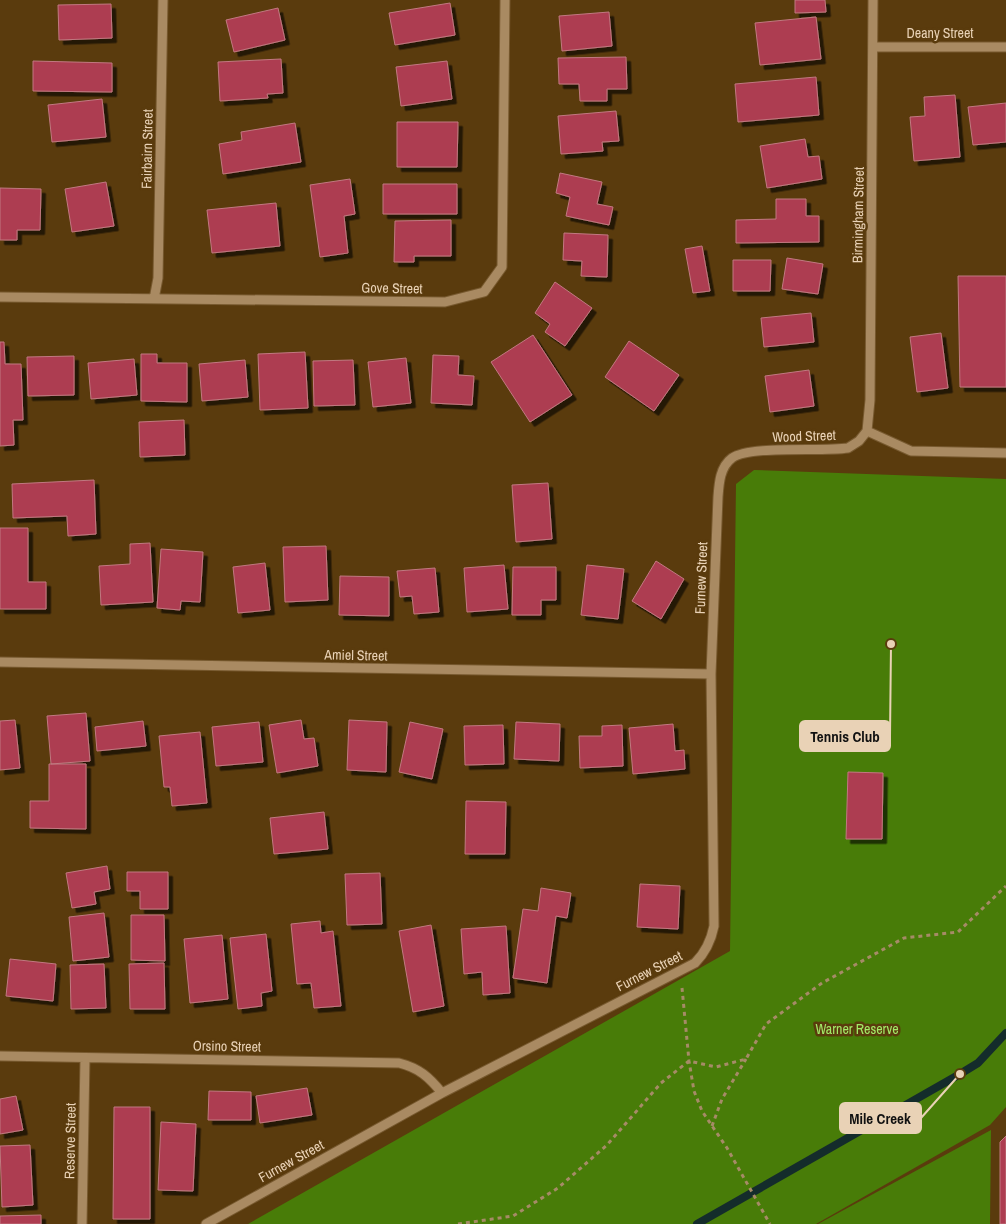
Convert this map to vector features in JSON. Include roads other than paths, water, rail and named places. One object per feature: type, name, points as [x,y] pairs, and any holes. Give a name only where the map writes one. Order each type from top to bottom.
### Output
[{"type":"street","name":"Fairbairn Street","points":[[154,299],[158,278],[163,0]]},
{"type":"street","name":"Gove Street","points":[[0,297],[445,302],[484,292],[502,267],[505,0]]},
{"type":"street","name":"Birmingham Street","points":[[867,431],[870,400],[874,0]]},
{"type":"street","name":"Deany Street","points":[[874,47],[1006,47]]},
{"type":"street","points":[[867,431],[911,451],[1006,453]]},
{"type":"street","name":"Wood Street","points":[[741,454],[848,448],[859,441],[867,431]]},
{"type":"street","name":"Furnew Street","points":[[206,1224],[442,1093],[695,963],[703,955],[712,937],[714,926],[710,674],[719,479],[724,467],[732,458],[741,454]]},
{"type":"street","name":"Amiel Street","points":[[0,662],[710,674]]},
{"type":"street","name":"Orsino Street","points":[[0,1056],[399,1063],[413,1066],[428,1076],[442,1093]]},
{"type":"street","name":"Reserve Street","points":[[82,1224],[85,1058]]},
{"type":"waterway","points":[[697,1224],[978,1063],[1006,1033]]},
{"type":"place","name":"Tennis Club","points":[[891,644]]},
{"type":"place","name":"Mile Creek","points":[[960,1074]]},
{"type":"park label","name":"Warner Reserve","points":[[857,1029]]}]
